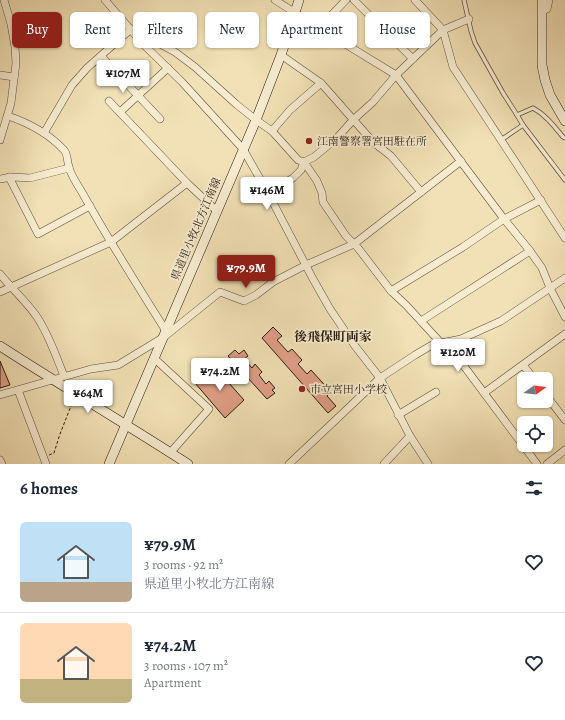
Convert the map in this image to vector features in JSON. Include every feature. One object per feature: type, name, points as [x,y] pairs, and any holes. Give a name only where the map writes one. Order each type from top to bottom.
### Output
[{"type":"main road","name":"県道里小牧北方江南線","points":[[295,12],[299,0]]},
{"type":"main road","points":[[542,0],[542,65],[544,80],[550,95],[565,121]]},
{"type":"main road","name":"県道里小牧北方江南線","points":[[109,464],[256,120],[283,48]]},
{"type":"main road","points":[[0,346],[188,464]]},
{"type":"street","points":[[0,140],[11,103],[16,62],[15,47],[4,12],[4,0]]},
{"type":"street","points":[[44,133],[72,85],[87,68],[133,32],[105,0]]},
{"type":"street","points":[[275,0],[293,12]]},
{"type":"street","points":[[334,12],[346,0]]},
{"type":"street","points":[[354,0],[413,59]]},
{"type":"street","points":[[415,0],[443,30],[453,67],[565,238]]},
{"type":"street","points":[[542,10],[547,9],[549,0]]},
{"type":"street","points":[[268,193],[292,178],[301,170],[304,162],[314,157],[337,138],[353,120],[373,102],[396,75],[443,30],[469,19]]},
{"type":"street","points":[[149,48],[243,149],[330,309],[355,346],[380,378],[398,415],[428,464]]},
{"type":"street","points":[[167,48],[195,67],[236,104],[272,131],[298,160],[304,162],[317,181],[322,193],[323,202],[346,236],[358,248],[391,291],[444,342],[537,464]]},
{"type":"street","points":[[352,48],[396,75],[542,268],[550,288],[565,317]]},
{"type":"street","points":[[281,55],[321,83],[373,142],[391,156],[421,192]]},
{"type":"street","points":[[101,56],[160,119]]},
{"type":"street","points":[[120,112],[168,68]]},
{"type":"street","points":[[0,76],[14,77]]},
{"type":"street","points":[[272,131],[290,110],[321,83]]},
{"type":"street","points":[[110,101],[188,183],[217,211]]},
{"type":"street","points":[[8,116],[30,124],[50,137],[66,151],[69,168],[110,242],[165,334]]},
{"type":"street","points":[[0,395],[91,369],[118,365],[165,334],[220,292],[244,301],[256,295],[273,282],[306,264],[354,244],[461,161]]},
{"type":"street","points":[[0,180],[9,178],[30,178],[69,168]]},
{"type":"street","points":[[9,178],[38,234],[90,206]]},
{"type":"street","points":[[0,292],[110,242],[188,183]]},
{"type":"street","points":[[391,291],[464,247],[504,219],[541,200]]},
{"type":"street","points":[[421,321],[530,252]]},
{"type":"street","points":[[0,274],[37,317],[55,353],[64,376]]},
{"type":"street","points":[[289,464],[380,378],[415,354],[432,345],[460,340],[501,321],[565,278]]},
{"type":"street","points":[[484,393],[565,334]]},
{"type":"street","points":[[155,359],[209,409],[170,453]]},
{"type":"street","points":[[523,365],[528,372]]},
{"type":"street","points":[[18,390],[45,461]]},
{"type":"street","points":[[398,415],[436,392]]},
{"type":"street","points":[[553,404],[565,420]]},
{"type":"street","points":[[384,464],[410,436]]},
{"type":"street","points":[[547,464],[565,450]]},
{"type":"street","points":[[0,460],[2,464]]},
{"type":"lane","points":[[464,0],[475,43],[503,93],[523,124],[565,180]]},
{"type":"lane","points":[[517,115],[533,108],[544,116],[565,138]]},
{"type":"lane","points":[[501,140],[523,124]]},
{"type":"path","points":[[45,461],[54,453],[71,406],[68,396],[69,390]]},
{"type":"building","points":[[273,327],[282,336],[277,340],[288,352],[292,349],[302,360],[298,364],[307,374],[311,370],[331,392],[327,396],[336,406],[328,413],[262,338]]},
{"type":"building","points":[[235,350],[239,354],[244,350],[248,356],[244,359],[252,368],[255,364],[262,372],[259,375],[266,384],[269,381],[275,388],[272,390],[275,393],[267,399],[228,356]]},
{"type":"building","points":[[0,361],[10,385],[0,388]]},
{"type":"building","points":[[214,366],[244,400],[225,418],[195,383]]},
{"type":"place","name":"江南警察署宮田駐在所","points":[[309,141]]},
{"type":"place","name":"市立宮田小学校","points":[[302,389]]},
{"type":"district","name":"後飛保町両家","points":[[333,336]]}]
